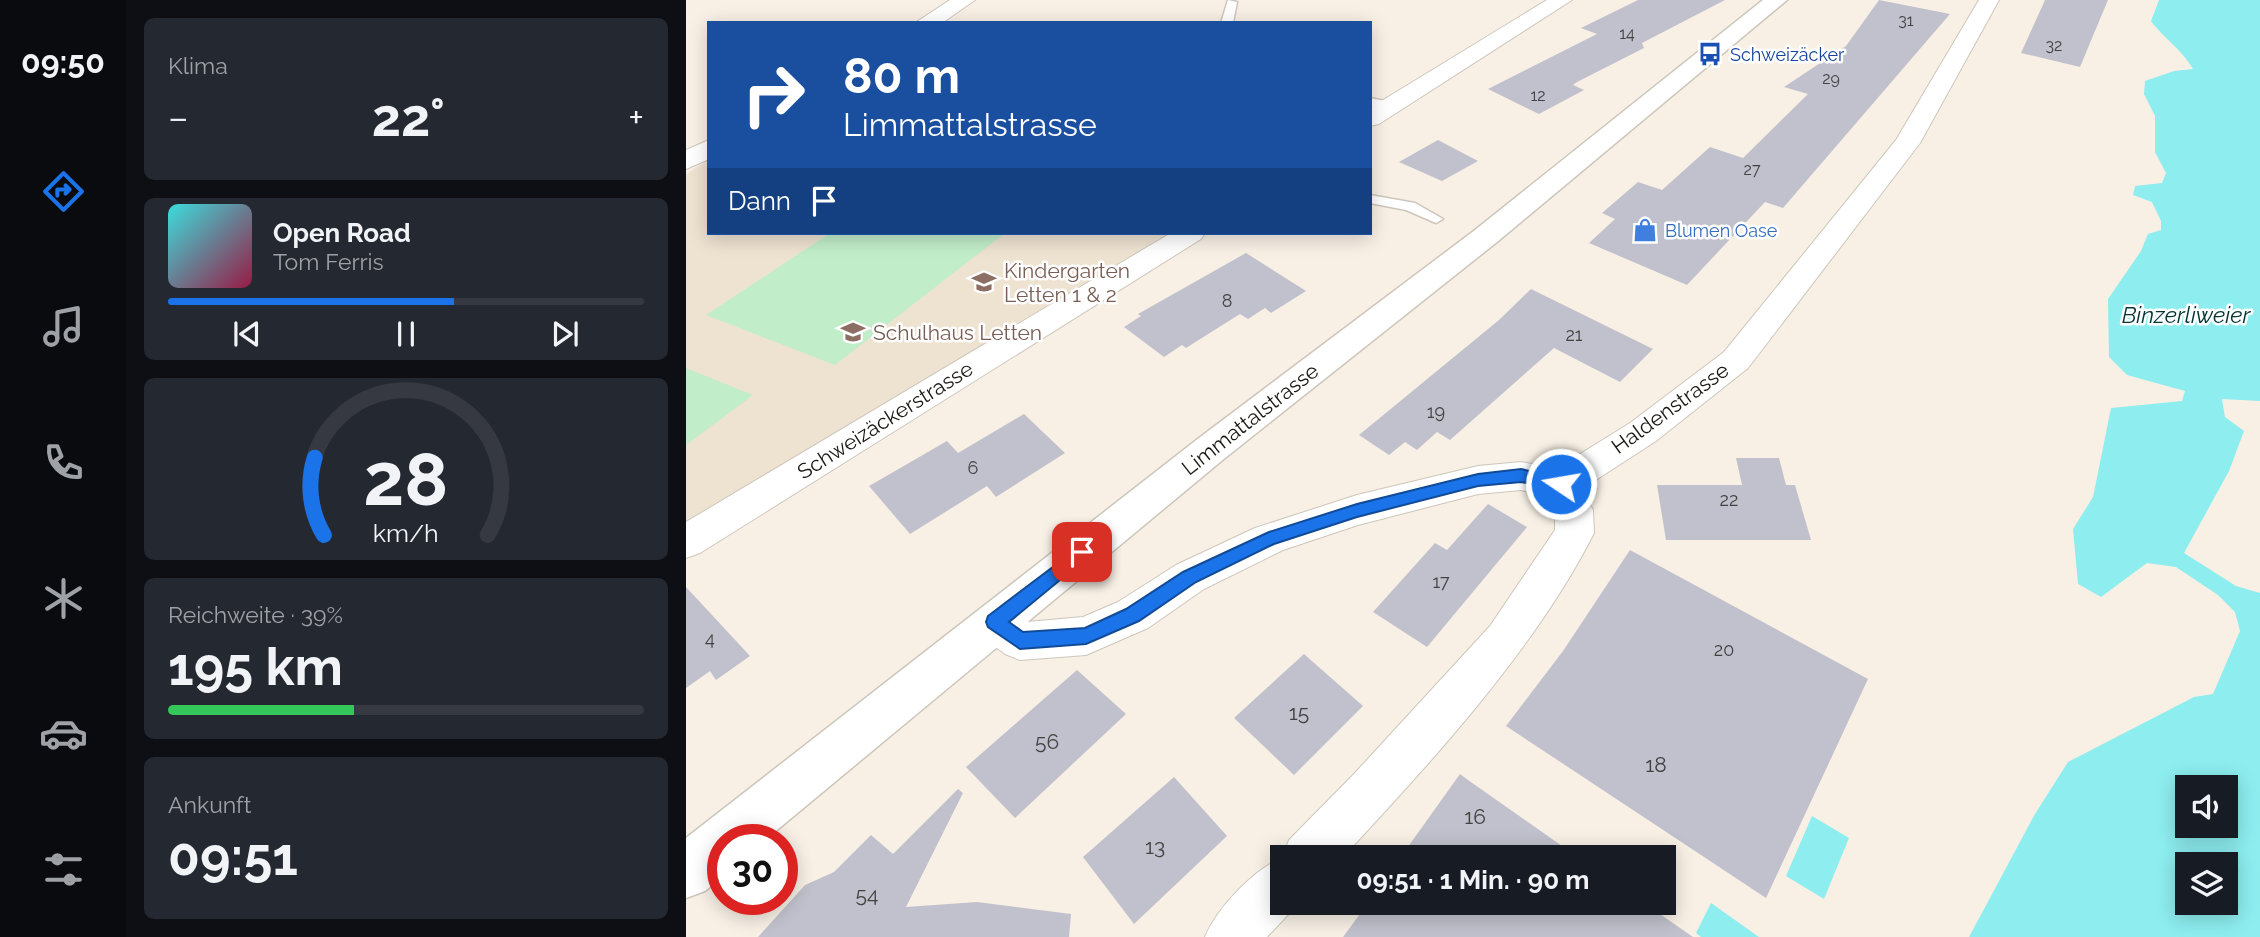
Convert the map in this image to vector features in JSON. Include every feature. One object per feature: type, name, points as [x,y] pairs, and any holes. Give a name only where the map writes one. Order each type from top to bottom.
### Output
[{"type":"main road","name":"Limmattalstrasse","points":[[745,824],[1212,448],[1486,236],[1776,0]]},
{"type":"main road","name":"Limmattalstrasse","points":[[686,872],[707,855]]},
{"type":"street","points":[[929,21],[965,0]]},
{"type":"street","points":[[1380,104],[1562,0]]},
{"type":"street","name":"Haldenstrasse","points":[[1561,484],[1643,432],[1736,360],[1907,144],[1989,0]]},
{"type":"street","points":[[686,161],[707,149]]},
{"type":"street","name":"Schweizäckerstrasse","points":[[686,542],[1188,235]]},
{"type":"street","points":[[995,622],[1020,641],[1086,636],[1133,615],[1190,577],[1269,538],[1332,518],[1478,480],[1521,475],[1561,484],[1574,510],[1575,533],[1505,639],[1371,791],[1319,845]]},
{"type":"street","points":[[1231,937],[1270,896]]},
{"type":"lane","points":[[1227,21],[1231,2]]},
{"type":"lane","points":[[1372,199],[1410,206],[1436,219]]},
{"type":"shaded area","name":"Schulhaus Letten","points":[[707,161],[707,235],[1175,235],[686,539],[686,174]]},
{"type":"green space","points":[[827,235],[1002,235],[835,365],[706,315]]},
{"type":"green space","points":[[686,368],[753,395],[686,445]]},
{"type":"water","name":"Binzerliweier","points":[[2159,0],[2260,0],[2260,401],[2222,399],[2225,417],[2244,431],[2229,471],[2184,553],[2236,586],[2260,593],[2260,937],[1969,937],[2035,814],[2068,762],[2194,697],[2213,694],[2240,631],[2235,612],[2218,595],[2176,567],[2147,563],[2101,597],[2078,584],[2073,529],[2093,497],[2111,408],[2182,401],[2185,391],[2127,375],[2109,357],[2108,299],[2141,251],[2148,234],[2161,230],[2161,221],[2152,202],[2133,195],[2135,186],[2162,183],[2166,173],[2155,152],[2155,116],[2144,94],[2145,81],[2174,71],[2193,69],[2151,21]]},
{"type":"water","points":[[1812,816],[1849,838],[1824,899],[1786,876]]},
{"type":"water","points":[[1711,903],[1759,937],[1701,937],[1696,933]]},
{"type":"building","points":[[1638,0],[1725,0],[1642,43],[1644,48],[1577,82],[1573,85],[1584,90],[1539,114],[1488,89],[1597,34],[1581,28]]},
{"type":"building","points":[[1879,0],[1950,14],[1783,208],[1765,202],[1687,285],[1589,243],[1615,219],[1602,213],[1638,182],[1662,190],[1710,147],[1743,158],[1808,94],[1784,87],[1846,46]]},
{"type":"building","points":[[2045,0],[2108,0],[2080,67],[2021,53]]},
{"type":"building","points":[[1438,140],[1478,161],[1442,181],[1399,162]]},
{"type":"building","points":[[1246,253],[1306,291],[1271,313],[1265,308],[1248,319],[1240,314],[1186,348],[1182,345],[1164,357],[1124,327],[1141,316],[1138,314]]},
{"type":"building","points":[[1531,289],[1653,349],[1620,382],[1554,348],[1450,440],[1437,432],[1417,450],[1405,442],[1389,455],[1359,435],[1499,320]]},
{"type":"building","points":[[1024,414],[1065,453],[996,497],[987,486],[910,534],[869,486],[947,441],[958,453]]},
{"type":"building","points":[[1736,458],[1779,458],[1786,485],[1795,485],[1811,540],[1666,540],[1657,485],[1742,485]]},
{"type":"building","points":[[1488,504],[1527,527],[1427,647],[1373,612],[1435,543],[1447,550]]},
{"type":"building","points":[[1630,550],[1868,679],[1766,898],[1506,726],[1563,651]]},
{"type":"building","points":[[686,587],[750,656],[716,680],[710,671],[686,688]]},
{"type":"building","points":[[1304,654],[1363,706],[1294,775],[1234,718]]},
{"type":"building","points":[[1077,670],[1126,714],[1015,818],[966,767]]},
{"type":"building","points":[[1460,774],[1560,845],[1409,845]]},
{"type":"building","points":[[1174,777],[1227,836],[1134,924],[1083,857]]},
{"type":"building","points":[[958,789],[963,793],[906,907],[977,902],[1071,914],[1069,937],[758,937],[778,915],[798,915],[798,893],[805,885],[834,872],[871,835],[893,854]]},
{"type":"building","points":[[1359,915],[1661,915],[1693,937],[1343,937]]},
{"type":"place","name":"Schweizäcker","points":[[1710,54]]},
{"type":"place","name":"Blumen Oase","points":[[1645,230]]},
{"type":"place","name":"Kindergarten Letten 1 & 2","points":[[984,282]]},
{"type":"place","name":"Schulhaus Letten","points":[[853,332]]},
{"type":"route","points":[[1082,552],[995,622],[1020,641],[1086,636],[1133,615],[1190,577],[1269,538],[1357,510],[1478,480],[1521,475],[1561,484]]}]
